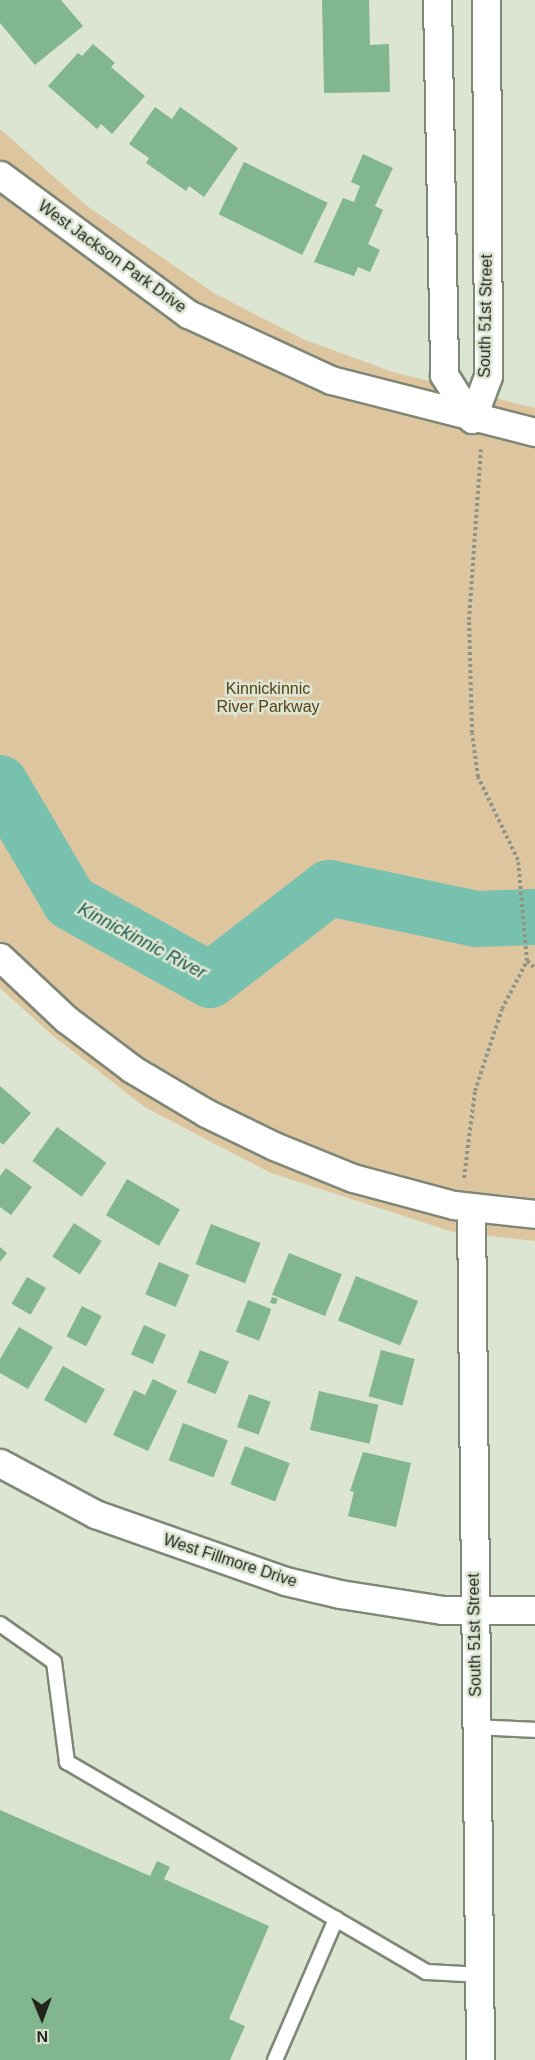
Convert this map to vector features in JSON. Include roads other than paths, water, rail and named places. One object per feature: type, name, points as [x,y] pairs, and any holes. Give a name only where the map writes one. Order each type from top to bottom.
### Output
[{"type":"street","points":[[437,0],[444,375],[472,419]]},
{"type":"street","name":"South 51st Street","points":[[472,419],[488,376],[486,0]]},
{"type":"street","name":"West Jackson Park Drive","points":[[0,175],[188,314],[331,380],[472,419],[535,432]]},
{"type":"street","points":[[0,957],[75,1026],[132,1069],[206,1113],[353,1178],[471,1209],[535,1214]]},
{"type":"street","name":"South 51st Street","points":[[471,1209],[480,2060]]},
{"type":"street","name":"West Fillmore Drive","points":[[0,1463],[95,1514],[223,1562],[340,1594],[442,1610],[535,1610]]},
{"type":"lane","points":[[0,1624],[54,1662],[67,1762],[426,1972],[479,1975]]},
{"type":"lane","points":[[476,1727],[535,1730]]},
{"type":"lane","points":[[275,2060],[336,1919]]},
{"type":"waterway","name":"Kinnickinnic River","points":[[0,783],[70,902],[210,980],[329,888],[476,919],[535,917]]},
{"type":"park label","name":"Kinnickinnic River Parkway","points":[[268,698]]}]
